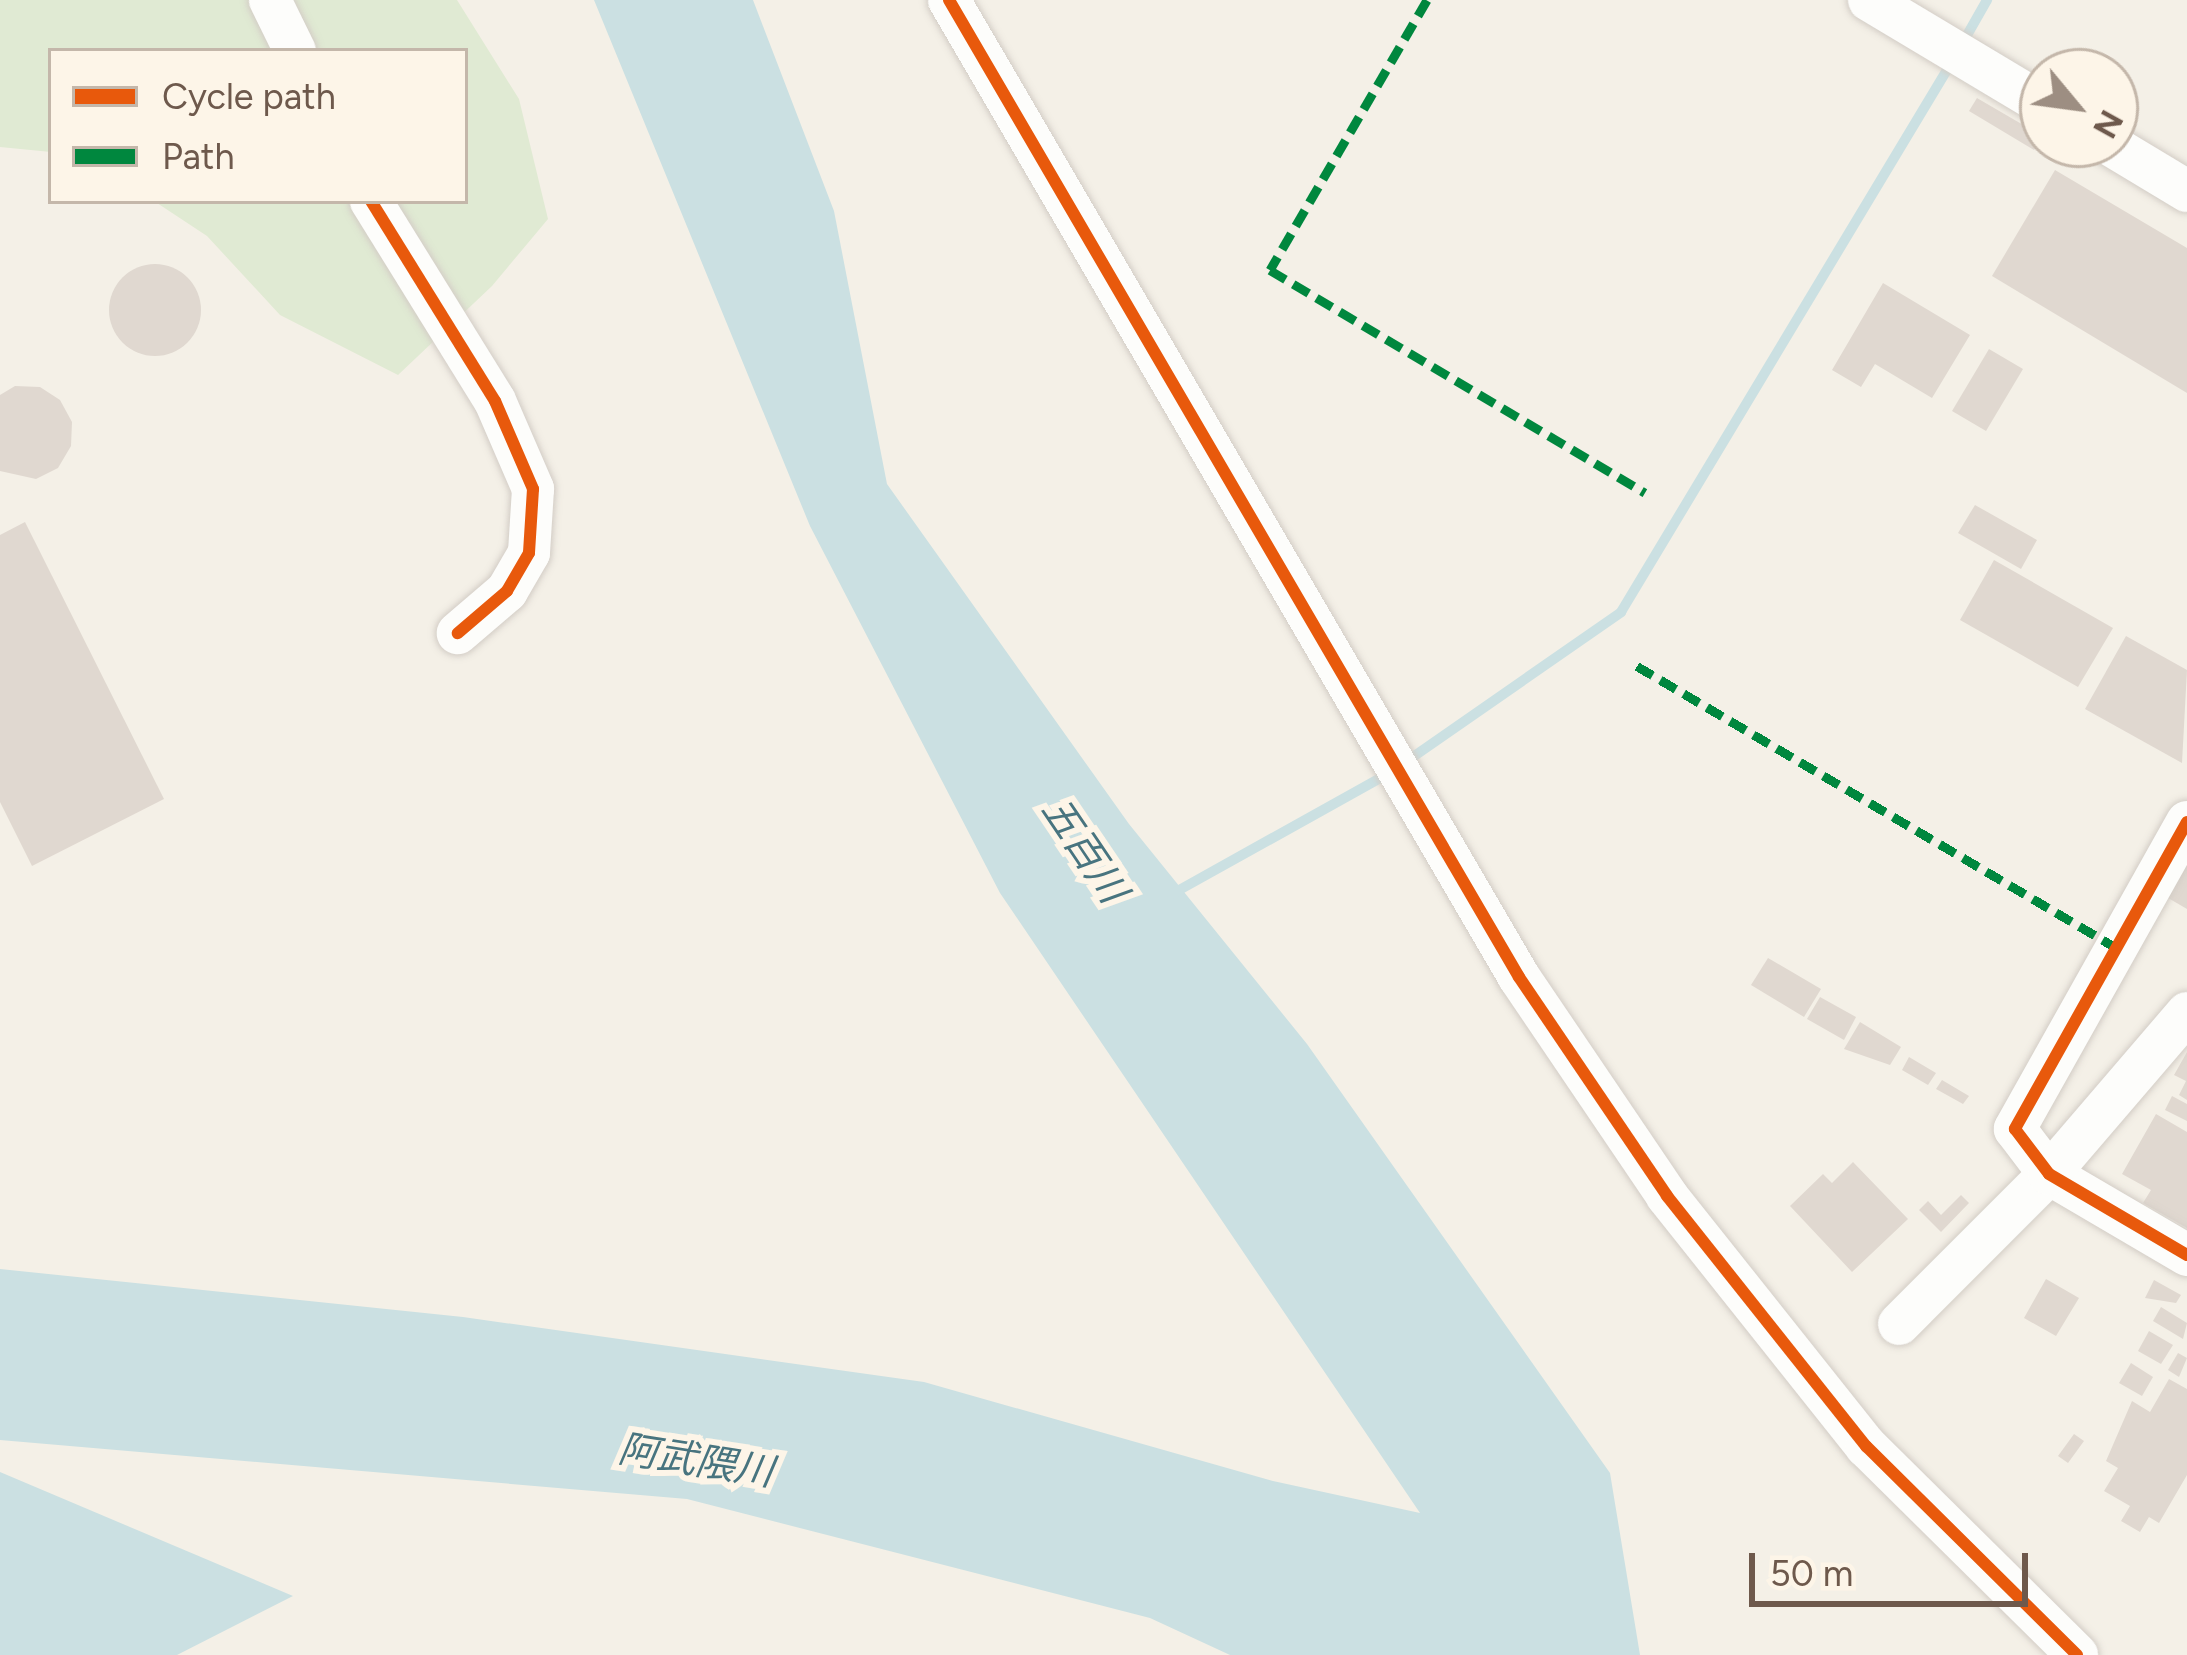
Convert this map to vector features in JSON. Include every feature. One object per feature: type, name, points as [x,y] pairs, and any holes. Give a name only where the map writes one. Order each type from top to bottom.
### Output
[{"type":"street","points":[[270,0],[294,48]]},
{"type":"street","points":[[949,0],[1519,976],[1667,1196],[1866,1446],[2077,1655]]},
{"type":"street","points":[[1869,0],[2019,90]]},
{"type":"street","points":[[2139,162],[2187,191]]},
{"type":"street","points":[[373,204],[495,401],[533,489],[530,554],[507,591],[458,633]]},
{"type":"street","points":[[2187,822],[2016,1121],[2021,1146],[2049,1174],[2187,1255]]},
{"type":"street","points":[[1899,1324],[2049,1174],[2187,1012]]},
{"type":"green space","points":[[0,0],[457,0],[519,99],[548,219],[492,286],[398,375],[280,315],[207,236],[159,204],[468,204],[468,48],[48,48],[48,152],[0,147]]},
{"type":"water","points":[[594,0],[753,0],[834,211],[887,484],[1129,824],[1307,1044],[1610,1473],[1640,1655],[1230,1655],[1150,1618],[687,1499],[0,1440],[0,1269],[463,1317],[924,1382],[1273,1481],[1420,1513],[1000,893],[810,526]]},
{"type":"water","points":[[0,1472],[293,1596],[177,1655],[0,1655]]},
{"type":"building","points":[[1977,98],[2019,123],[2019,141],[1969,111]]},
{"type":"building","points":[[2055,170],[2187,248],[2187,393],[1992,276]]},
{"type":"building","points":[[155,264],[173,267],[188,277],[198,292],[198,328],[188,343],[173,353],[155,356],[137,353],[122,343],[112,328],[109,310],[112,292],[122,277],[137,267]]},
{"type":"building","points":[[1883,283],[1970,335],[1932,398],[1875,364],[1861,387],[1832,370]]},
{"type":"building","points":[[1989,349],[2023,369],[1986,431],[1952,411]]},
{"type":"building","points":[[15,386],[40,387],[60,400],[72,422],[71,446],[58,468],[36,479],[0,471],[0,395]]},
{"type":"building","points":[[1975,505],[2037,540],[2021,569],[1958,533]]},
{"type":"building","points":[[25,522],[164,799],[32,866],[0,802],[0,535]]},
{"type":"building","points":[[1994,560],[2113,628],[2078,687],[1960,620]]},
{"type":"building","points":[[2126,636],[2187,670],[2182,763],[2085,709]]},
{"type":"building","points":[[2187,863],[2187,909],[2163,895]]},
{"type":"building","points":[[1768,958],[1821,989],[1804,1017],[1751,985]]},
{"type":"building","points":[[1820,997],[1856,1017],[1844,1040],[1807,1019]]},
{"type":"building","points":[[1860,1022],[1901,1047],[1890,1065],[1844,1049]]},
{"type":"building","points":[[2187,1052],[2187,1100],[2179,1095],[2186,1081],[2174,1075]]},
{"type":"building","points":[[1909,1057],[1936,1073],[1928,1085],[1902,1070]]},
{"type":"building","points":[[1942,1080],[1969,1096],[1963,1104],[1936,1089]]},
{"type":"building","points":[[2172,1096],[2187,1104],[2187,1121],[2165,1110]]},
{"type":"building","points":[[2156,1114],[2187,1132],[2187,1228],[2143,1203],[2151,1190],[2122,1174]]},
{"type":"building","points":[[1853,1162],[1908,1219],[1852,1272],[1790,1206],[1823,1174],[1832,1183]]},
{"type":"building","points":[[1961,1195],[1969,1203],[1941,1232],[1919,1210],[1928,1201],[1941,1215]]},
{"type":"building","points":[[2046,1279],[2079,1298],[2056,1336],[2024,1318]]},
{"type":"building","points":[[2154,1280],[2181,1295],[2176,1303],[2145,1298]]},
{"type":"building","points":[[2161,1307],[2187,1323],[2183,1339],[2153,1321]]},
{"type":"building","points":[[2149,1331],[2173,1345],[2161,1364],[2138,1351]]},
{"type":"building","points":[[2178,1353],[2187,1358],[2179,1377],[2168,1370]]},
{"type":"building","points":[[2131,1363],[2153,1377],[2142,1396],[2119,1383]]},
{"type":"building","points":[[2169,1379],[2187,1389],[2187,1475],[2159,1523],[2149,1517],[2140,1532],[2121,1521],[2130,1506],[2104,1491],[2118,1468],[2106,1461],[2132,1401],[2150,1412]]},
{"type":"building","points":[[2074,1434],[2084,1441],[2068,1463],[2058,1456]]},
{"type":"waterway","points":[[1962,44],[1987,0]]},
{"type":"waterway","points":[[1407,761],[1621,612],[1953,60]]},
{"type":"waterway","points":[[1172,894],[1391,772]]},
{"type":"marked path","points":[[1427,0],[1270,270],[1645,493]]},
{"type":"marked path","points":[[1637,666],[2115,947]]},
{"type":"cycle path","points":[[949,0],[1519,977],[1667,1196],[1866,1446],[2077,1655]]},
{"type":"cycle path","points":[[373,204],[495,401],[533,489],[529,553],[507,591],[458,633]]},
{"type":"cycle path","points":[[2187,822],[2015,1129],[2049,1174],[2187,1255]]},
{"type":"water label","name":"五百川","points":[[1084,850]]},
{"type":"water label","name":"阿武隈川","points":[[696,1461]]}]
